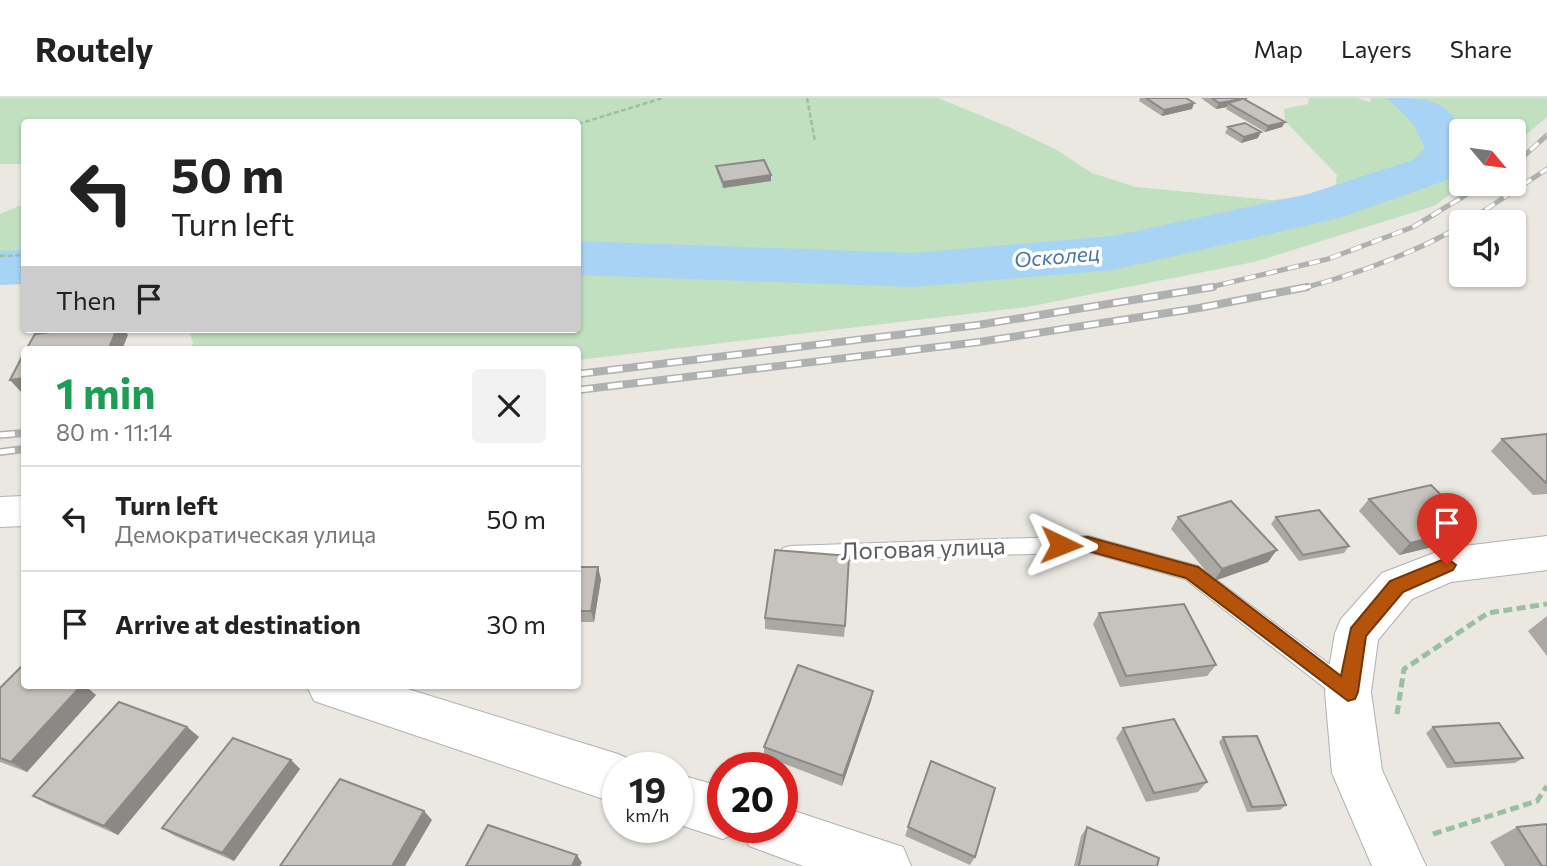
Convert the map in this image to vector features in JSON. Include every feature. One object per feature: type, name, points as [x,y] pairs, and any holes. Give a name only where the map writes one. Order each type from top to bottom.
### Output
[{"type":"street","points":[[0,512],[21,511]]},
{"type":"street","points":[[1423,849],[1357,773],[1348,692],[1357,634],[1397,586],[1447,565],[1547,553]]},
{"type":"street","points":[[339,689],[602,774]]},
{"type":"street","points":[[798,838],[884,866]]},
{"type":"lane","name":"Логовая улица","points":[[790,554],[1088,544],[1191,572],[1348,692]]},
{"type":"path","points":[[581,123],[663,98]]},
{"type":"path","points":[[807,98],[815,141]]},
{"type":"path","points":[[0,256],[21,255]]},
{"type":"path","points":[[1396,717],[1404,669],[1488,613],[1547,604]]},
{"type":"path","points":[[1423,849],[1537,801],[1547,786]]},
{"type":"path","points":[[1423,849],[1427,825]]},
{"type":"green space","points":[[0,98],[938,98],[1055,149],[1092,173],[1136,187],[1273,200],[1334,193],[1337,175],[1285,121],[1284,109],[1308,104],[1309,98],[1357,98],[1370,102],[1371,98],[1547,98],[1547,117],[1526,135],[1526,119],[1449,119],[1449,195],[1434,206],[1254,262],[1027,307],[581,360],[581,346],[192,346],[189,333],[581,333],[581,119],[21,119],[21,164],[0,164]]},
{"type":"green space","points":[[21,205],[21,283],[0,285],[0,214]]},
{"type":"building","points":[[1146,98],[1186,98],[1194,103],[1164,110]]},
{"type":"building","points":[[1212,98],[1247,98],[1244,99],[1285,122],[1268,126],[1228,103],[1242,99],[1219,103]]},
{"type":"building","points":[[1245,123],[1261,132],[1244,137],[1228,127]]},
{"type":"building","points":[[764,160],[771,175],[723,182],[716,166]]},
{"type":"building","points":[[115,333],[110,346],[28,346],[35,334]]},
{"type":"building","points":[[21,359],[21,378],[10,380]]},
{"type":"building","points":[[1547,434],[1547,483],[1546,483],[1502,439]]},
{"type":"building","points":[[1431,485],[1474,528],[1410,543],[1369,499]]},
{"type":"building","points":[[1231,501],[1277,550],[1222,569],[1178,517]]},
{"type":"building","points":[[1319,510],[1349,546],[1303,555],[1276,517]]},
{"type":"building","points":[[775,550],[849,556],[845,626],[765,618]]},
{"type":"building","points":[[581,567],[598,567],[591,611],[581,611]]},
{"type":"building","points":[[1184,604],[1216,665],[1126,676],[1099,613]]},
{"type":"building","points":[[798,665],[873,691],[843,776],[798,759],[798,752],[778,752],[764,747]]},
{"type":"building","points":[[21,667],[21,689],[78,689],[11,762],[0,758],[0,688]]},
{"type":"building","points":[[119,702],[187,727],[104,826],[33,796]]},
{"type":"building","points":[[1174,719],[1207,782],[1154,793],[1123,728]]},
{"type":"building","points":[[1499,723],[1523,758],[1455,763],[1433,727]]},
{"type":"building","points":[[1257,736],[1286,805],[1252,807],[1223,737]]},
{"type":"building","points":[[233,738],[291,760],[222,853],[162,828]]},
{"type":"building","points":[[931,761],[995,788],[975,857],[908,827]]},
{"type":"building","points":[[340,779],[424,811],[392,866],[280,866]]},
{"type":"building","points":[[1547,824],[1547,866],[1542,866],[1517,827]]},
{"type":"building","points":[[488,825],[577,855],[572,866],[466,866]]},
{"type":"building","points":[[1087,827],[1159,858],[1157,866],[1079,866]]},
{"type":"waterway","name":"Осколец","points":[[581,258],[913,270],[1113,253],[1321,207],[1430,170],[1450,150],[1434,118],[1409,98]]},
{"type":"waterway","name":"Осколец","points":[[0,268],[21,267]]},
{"type":"railway","points":[[1526,154],[1547,135]]},
{"type":"railway","points":[[1485,210],[1547,169]]},
{"type":"railway","points":[[1205,288],[1328,259],[1413,227],[1464,196]]},
{"type":"railway","points":[[1307,287],[1383,263],[1449,232]]},
{"type":"railway","points":[[1205,288],[1213,287]]},
{"type":"railway","points":[[581,390],[979,342],[1199,308],[1307,287]]},
{"type":"railway","points":[[1300,289],[1307,287]]},
{"type":"railway","points":[[581,374],[978,325],[1205,288]]},
{"type":"railway","points":[[0,435],[21,433]]},
{"type":"railway","points":[[0,452],[21,449]]},
{"type":"route","points":[[1061,545],[1088,544],[1191,572],[1348,692],[1357,634],[1397,586],[1447,565]]}]
